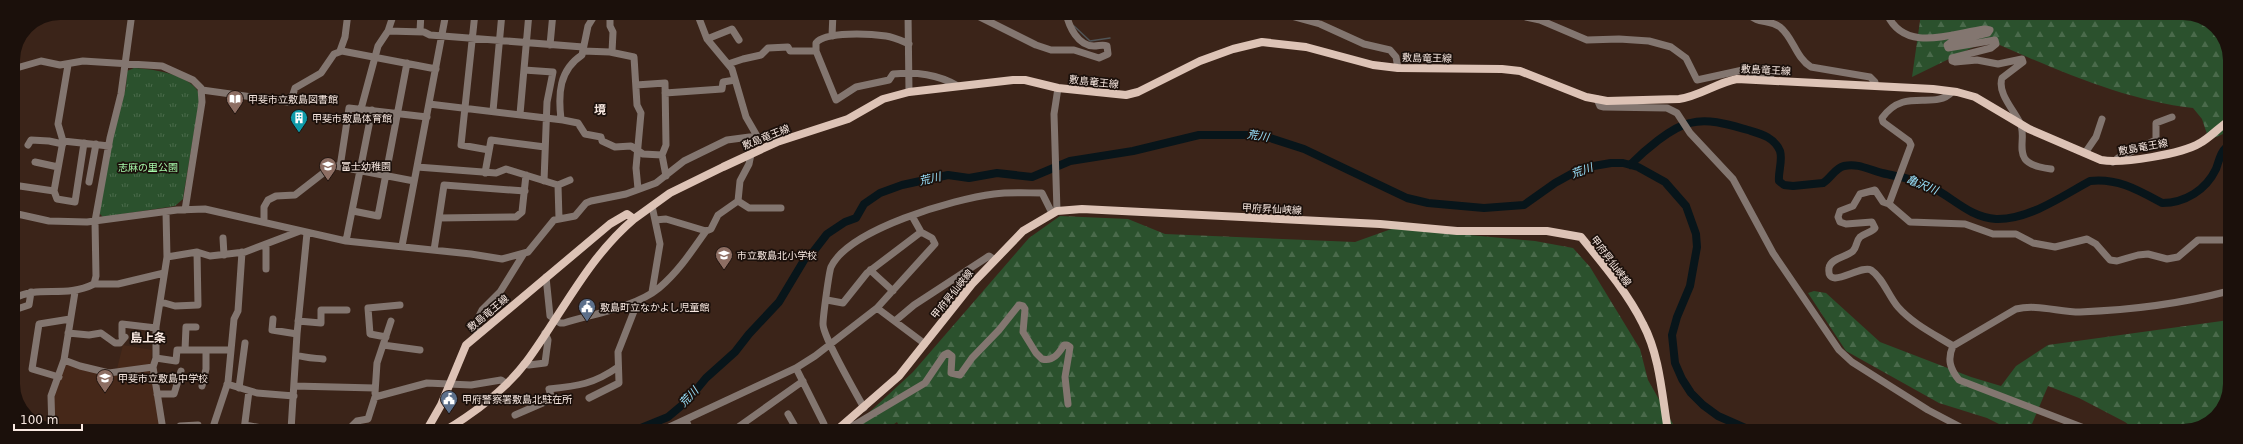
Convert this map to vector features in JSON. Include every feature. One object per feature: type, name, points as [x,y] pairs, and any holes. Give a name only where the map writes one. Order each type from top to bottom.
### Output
[{"type":"main road","name":"敷島竜王線","points":[[455,424],[482,406],[507,384],[524,364],[596,257],[634,219],[670,193],[751,154],[777,142],[848,119],[883,99],[909,92],[1013,80],[1025,80],[1058,88],[1126,95],[1138,92],[1200,62],[1233,49],[1262,42],[1306,47],[1373,65],[1398,68],[1502,69],[1520,72],[1596,99],[1607,101],[1679,100],[1696,96],[1726,81],[1748,78],[1933,89],[1975,97],[2021,124],[2085,153],[2113,162],[2166,154],[2198,144],[2223,125]]},
{"type":"main road","name":"甲府昇仙峡線","points":[[845,424],[898,376],[972,284],[1023,231],[1055,208],[1380,224],[1457,231],[1547,231],[1581,237],[1608,271],[1644,324],[1658,366],[1667,424]]},
{"type":"main road","name":"敷島竜王線","points":[[430,424],[450,384],[466,345],[614,222],[627,214],[634,219]]},
{"type":"street","points":[[94,284],[95,222],[109,146],[121,94],[131,20]]},
{"type":"street","points":[[340,51],[345,37],[347,20]]},
{"type":"street","points":[[361,109],[378,46],[388,30],[392,20]]},
{"type":"street","points":[[420,32],[421,20]]},
{"type":"street","points":[[402,246],[445,20]]},
{"type":"street","points":[[473,20],[461,146],[489,150]]},
{"type":"street","points":[[493,111],[501,20]]},
{"type":"street","points":[[520,114],[528,20]]},
{"type":"street","points":[[550,45],[552,20]]},
{"type":"street","points":[[561,119],[559,100],[560,85],[568,68],[574,60],[582,55],[588,26],[592,20]]},
{"type":"street","points":[[610,20],[610,26],[613,32],[612,52]]},
{"type":"street","points":[[699,20],[707,39],[728,64],[735,80],[744,112],[757,136]]},
{"type":"street","points":[[832,36],[833,20]]},
{"type":"street","points":[[908,20],[909,92]]},
{"type":"street","points":[[986,20],[1036,45],[1051,50],[1074,50],[1099,58],[1108,54],[1107,46],[1088,45],[1080,39],[1073,32],[1069,20]]},
{"type":"street","points":[[1304,20],[1320,24],[1364,44],[1390,50],[1396,57],[1398,68]]},
{"type":"street","points":[[1540,20],[1587,40],[1619,39],[1649,41],[1671,47],[1686,58],[1697,80],[1752,68],[1771,69],[1773,72],[1771,75],[1750,76],[1748,78]]},
{"type":"street","points":[[1756,20],[1772,22],[1784,30],[1804,62],[1811,67],[1870,77],[1875,82],[1875,86]]},
{"type":"street","points":[[1890,20],[1893,26],[1900,32],[1915,38],[1950,35],[1985,28],[1990,30],[1988,33],[1951,42],[1947,46],[1948,48],[1995,40],[1996,44],[1991,48],[1952,58],[1952,61],[1977,60],[1998,64],[2022,59],[2023,62],[2002,78],[2000,84],[2021,124],[2023,152],[2026,160],[2032,164],[2051,169]]},
{"type":"street","points":[[707,39],[732,29],[739,40]]},
{"type":"street","points":[[388,30],[550,45],[612,52],[634,57],[637,105],[641,114],[639,152],[636,172],[638,189]]},
{"type":"street","points":[[909,44],[885,36],[846,34],[832,36],[817,41],[816,51],[836,100],[856,87],[890,80],[893,74],[909,73],[942,77],[958,86]]},
{"type":"street","points":[[728,64],[761,55],[771,47],[788,47],[790,51],[816,51]]},
{"type":"street","points":[[202,90],[288,102],[291,100],[295,88],[321,73],[334,54],[340,51],[436,69]]},
{"type":"street","points":[[20,67],[41,60],[68,65],[83,61],[124,63],[162,66],[194,80],[202,90],[202,102],[185,210]]},
{"type":"street","points":[[353,211],[378,216],[407,64]]},
{"type":"street","points":[[68,65],[58,124],[63,142],[54,191],[57,199],[75,202],[84,143]]},
{"type":"street","points":[[524,70],[553,72],[547,102],[544,181]]},
{"type":"street","points":[[665,93],[722,89],[723,82],[735,80]]},
{"type":"street","points":[[636,85],[664,82],[666,145],[662,155],[666,176]]},
{"type":"street","points":[[1055,208],[1054,114],[1058,88]]},
{"type":"street","points":[[1889,204],[1910,148],[1910,144],[1883,122],[1882,118],[1905,100],[1939,100],[1948,97],[1952,92]]},
{"type":"street","points":[[1596,99],[1600,106],[1604,107],[1667,108],[1677,113],[1688,130],[1733,179],[1773,253],[1839,350],[1852,362],[1928,410],[1955,424]]},
{"type":"street","points":[[429,104],[561,119],[578,123],[585,134],[601,137],[602,141],[615,146],[631,146],[643,154],[662,155]]},
{"type":"street","points":[[340,166],[349,108],[427,117]]},
{"type":"street","points":[[346,241],[372,110]]},
{"type":"street","points":[[2113,162],[2118,158],[2156,140],[2156,123],[2172,117]]},
{"type":"street","points":[[2085,153],[2096,137],[2102,119]]},
{"type":"street","points":[[476,336],[479,316],[482,310],[500,292],[523,255],[533,248],[550,223],[559,219],[575,216],[591,201],[638,189],[666,176],[684,161],[700,154],[715,144],[727,140],[757,136],[777,142]]},
{"type":"street","points":[[28,145],[31,140],[109,146]]},
{"type":"street","points":[[485,173],[491,140],[545,147]]},
{"type":"street","points":[[89,182],[96,144]]},
{"type":"street","points":[[655,220],[666,219],[706,231],[712,229],[718,215],[738,201],[740,181],[749,164],[751,154]]},
{"type":"street","points":[[35,162],[58,167]]},
{"type":"street","points":[[264,222],[264,207],[268,200],[276,196],[295,195],[331,167],[340,166],[414,181]]},
{"type":"street","points":[[417,167],[485,173],[496,173],[506,169],[558,185],[570,180]]},
{"type":"street","points":[[440,218],[516,217],[522,212],[526,175]]},
{"type":"street","points":[[78,181],[102,184]]},
{"type":"street","points":[[20,185],[54,191]]},
{"type":"street","points":[[434,250],[444,185],[525,191]]},
{"type":"street","points":[[558,185],[559,219]]},
{"type":"street","points":[[1953,346],[1905,314],[1871,270],[1861,269],[1839,278],[1833,278],[1830,274],[1828,268],[1832,262],[1853,252],[1859,238],[1875,228],[1872,222],[1843,224],[1838,217],[1840,211],[1853,206],[1858,195],[1872,189],[1883,202],[1889,204],[1906,219],[1915,222],[1964,224],[1993,234],[2016,234],[2033,243],[2055,247],[2087,239],[2092,240],[2104,255],[2110,260],[2117,262],[2138,255],[2148,254],[2167,259],[2178,257],[2198,240],[2223,240]]},
{"type":"street","points":[[864,408],[831,345],[823,324],[831,267],[849,245],[872,232],[912,216],[960,201],[1011,193],[1042,193],[1055,208]]},
{"type":"street","points":[[738,201],[749,208],[781,208]]},
{"type":"street","points":[[652,206],[660,244],[652,292]]},
{"type":"street","points":[[20,215],[48,221],[95,222],[185,210],[216,211],[346,241],[402,246],[502,259],[523,255]]},
{"type":"street","points":[[161,424],[153,367],[156,358],[156,328],[167,257],[166,212]]},
{"type":"street","points":[[677,424],[796,368],[831,345],[877,308],[936,244],[932,238],[921,232],[912,216]]},
{"type":"street","points":[[546,277],[550,316],[564,323],[638,301],[658,289],[684,262],[706,231]]},
{"type":"street","points":[[167,257],[197,252],[210,256],[242,252],[304,232]]},
{"type":"street","points":[[292,424],[304,232]]},
{"type":"street","points":[[827,300],[843,303],[870,270],[921,232]]},
{"type":"street","points":[[223,238],[224,255]]},
{"type":"street","points":[[266,245],[266,269]]},
{"type":"street","points":[[161,302],[175,306],[198,305],[197,252]]},
{"type":"street","points":[[214,424],[227,384],[234,319],[238,311],[242,252]]},
{"type":"street","points":[[894,320],[920,301],[989,256],[995,260]]},
{"type":"street","points":[[870,270],[893,290]]},
{"type":"street","points":[[20,295],[25,292],[75,292],[94,284],[118,284],[164,273]]},
{"type":"street","points":[[20,308],[29,305],[31,292]]},
{"type":"street","points":[[52,423],[51,396],[64,360],[75,292]]},
{"type":"street","points":[[2074,424],[1959,380],[1950,364],[1950,354],[1953,346],[2016,309],[2025,307],[2071,312],[2141,308],[2188,302],[2223,293]]},
{"type":"street","points":[[589,398],[620,383],[618,352],[638,301]]},
{"type":"street","points":[[386,337],[370,334],[368,308],[400,305]]},
{"type":"street","points":[[856,424],[925,383],[944,354],[948,353],[952,356],[951,373],[960,375],[972,358],[999,330],[1019,305],[1023,306],[1025,309],[1023,332],[1036,353],[1042,359],[1052,359],[1059,354],[1064,345],[1068,345],[1070,348],[1065,377],[1068,404]]},
{"type":"street","points":[[877,308],[925,344]]},
{"type":"street","points":[[298,320],[320,323],[321,310],[347,310]]},
{"type":"street","points":[[59,377],[32,368],[39,324],[70,319]]},
{"type":"street","points":[[273,319],[272,330],[297,334]]},
{"type":"street","points":[[354,424],[357,421],[368,419],[375,397],[377,363],[392,321]]},
{"type":"street","points":[[68,332],[88,335],[101,333],[116,343],[120,343],[125,337],[122,336],[122,324],[156,328]]},
{"type":"street","points":[[185,350],[186,327],[196,327]]},
{"type":"street","points":[[524,364],[529,365],[545,363],[548,340],[545,333]]},
{"type":"street","points":[[239,388],[245,343]]},
{"type":"street","points":[[383,346],[420,350]]},
{"type":"street","points":[[156,358],[176,361],[177,350],[230,350]]},
{"type":"street","points":[[202,386],[206,369],[206,350]]},
{"type":"street","points":[[296,355],[304,358],[312,356],[323,359]]},
{"type":"street","points":[[64,360],[80,366],[109,373],[153,367]]},
{"type":"street","points":[[515,415],[552,399],[549,389],[575,386],[601,379],[618,367]]},
{"type":"street","points":[[796,368],[824,424]]},
{"type":"street","points":[[157,394],[174,394],[181,371]]},
{"type":"street","points":[[375,397],[427,383],[471,384],[501,380],[507,384]]},
{"type":"street","points":[[742,424],[803,381]]},
{"type":"street","points":[[227,384],[249,391],[294,396]]},
{"type":"street","points":[[294,386],[375,388]]},
{"type":"street","points":[[245,424],[249,391]]},
{"type":"street","points":[[788,414],[794,424]]},
{"type":"street","points":[[686,420],[688,424]]},
{"type":"shaded area","points":[[123,345],[152,350],[151,364],[117,369]]},
{"type":"shaded area","name":"甲斐市立敷島中学校","points":[[66,363],[108,375],[151,370],[159,424],[53,423],[54,397]]},
{"type":"green space","points":[[1920,20],[2183,20],[2196,22],[2203,25],[2213,34],[2218,40],[2222,53],[2223,134],[2209,140],[2202,119],[2193,108],[2167,104],[2115,91],[2062,72],[1988,40],[1912,77]]},
{"type":"green space","name":"志麻の里公園","points":[[134,68],[172,74],[182,78],[196,89],[200,96],[183,199],[175,206],[103,217],[100,214],[100,210],[112,141],[126,87],[127,71]]},
{"type":"green space","points":[[1060,216],[1128,219],[1165,234],[1355,242],[1394,228],[1535,241],[1573,248],[1590,267],[1640,349],[1648,380],[1673,424],[898,424],[897,422],[894,424],[857,424],[913,372],[1029,238]]},
{"type":"green space","points":[[1814,291],[1826,293],[1880,342],[1971,377],[2001,386],[2016,366],[2048,345],[2223,321],[2222,391],[2218,404],[2215,408],[2203,419],[2196,422],[2188,424],[2128,424],[2079,398],[2048,386],[2032,424],[1999,424],[1987,418],[1939,403],[1846,351],[1808,293]]},
{"type":"waterway","points":[[1074,26],[1090,41],[1110,38]]},
{"type":"waterway","name":"亀沢川","points":[[1630,165],[1658,140],[1683,125],[1705,121],[1719,123],[1758,133],[1771,139],[1780,151],[1781,162],[1779,181],[1784,185],[1793,186],[1823,183],[1841,167],[1854,165],[1923,183],[1977,214],[1996,219],[2021,216],[2057,200],[2090,181],[2110,181],[2119,183],[2162,203],[2179,201],[2194,194],[2207,183],[2216,169],[2223,151]]},
{"type":"waterway","name":"荒川","points":[[651,424],[668,417],[687,401],[706,378],[735,352],[749,334],[779,302],[806,257],[810,256],[827,234],[845,222],[856,218],[864,204],[880,193],[902,185],[948,175],[969,178],[997,173],[1032,177],[1070,161],[1133,151],[1199,135],[1261,135],[1304,149],[1407,198],[1428,203],[1484,208],[1524,205],[1555,183],[1582,168],[1611,163],[1623,163],[1638,167],[1665,182],[1686,206],[1696,234],[1697,247],[1690,286],[1677,317],[1672,335],[1675,363],[1682,379],[1691,393],[1703,405],[1718,416],[1736,424]]},
{"type":"place","name":"甲斐市立敷島図書館","points":[[235,114]]},
{"type":"place","name":"甲斐市敷島体育館","points":[[299,133]]},
{"type":"place","name":"富士幼稚園","points":[[328,181]]},
{"type":"place","name":"市立敷島北小学校","points":[[724,270]]},
{"type":"place","name":"敷島町立なかよし児童館","points":[[587,322]]},
{"type":"place","name":"甲斐市立敷島中学校","points":[[105,393]]},
{"type":"place","name":"甲府警察署敷島北駐在所","points":[[449,414]]},
{"type":"district","name":"境","points":[[600,110]]},
{"type":"district","name":"島上条","points":[[148,338]]}]
